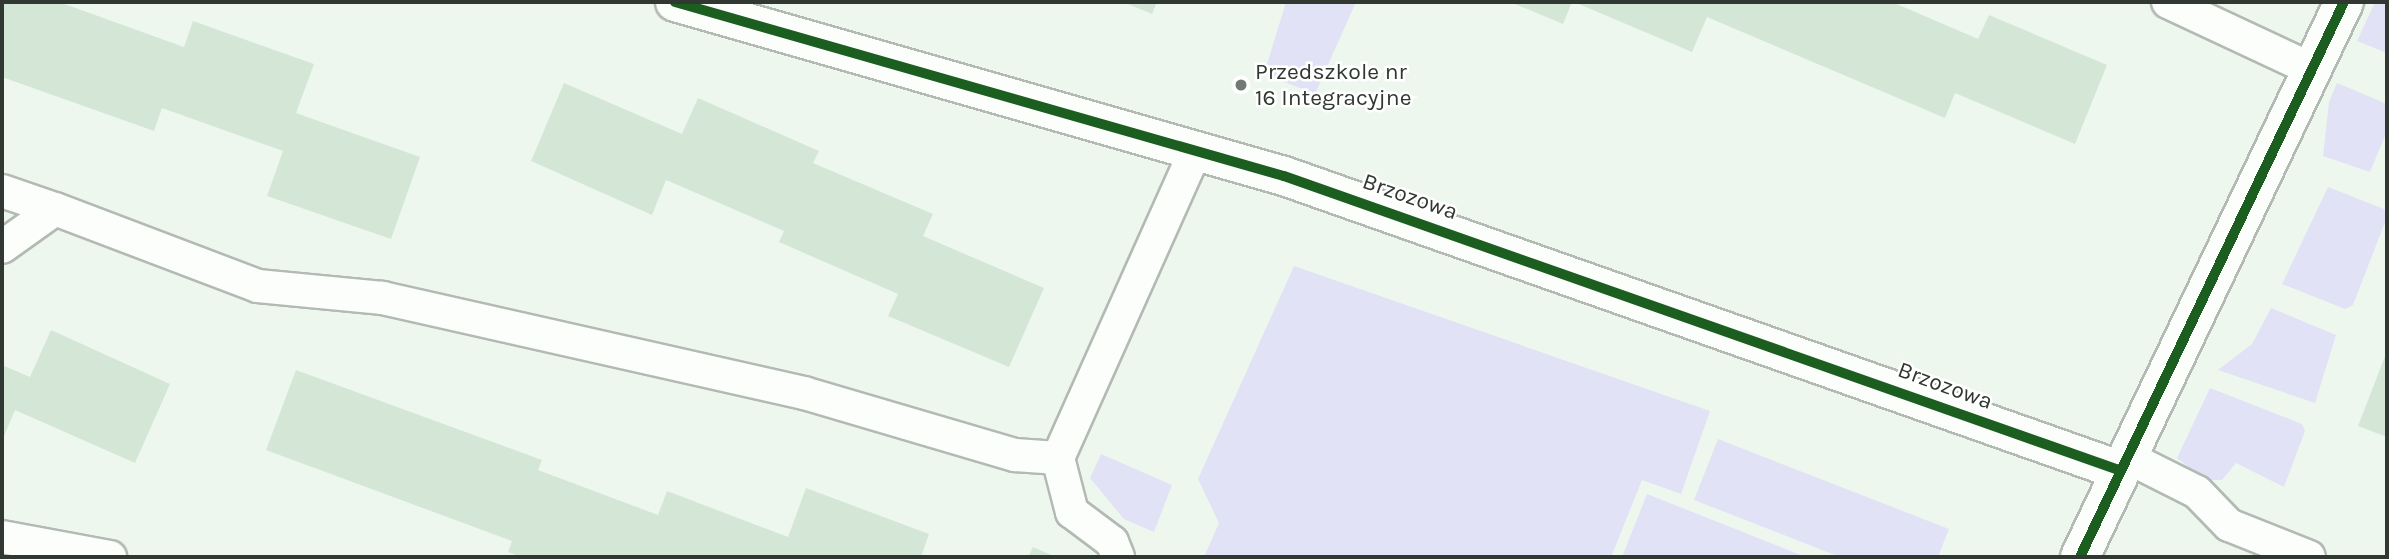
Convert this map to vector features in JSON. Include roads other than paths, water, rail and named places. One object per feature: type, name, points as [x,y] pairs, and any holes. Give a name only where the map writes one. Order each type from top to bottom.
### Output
[{"type":"street","name":"Brzozowa","points":[[676,2],[1363,203],[2122,463]]},
{"type":"street","points":[[2080,557],[2122,463],[2344,2]]},
{"type":"lane","points":[[2168,2],[2311,69]]},
{"type":"lane","points":[[1118,557],[1112,542],[1072,512],[1058,457],[1195,152]]},
{"type":"lane","points":[[2,191],[258,286],[383,298],[804,393],[1015,454],[1058,457]]},
{"type":"lane","points":[[2,247],[55,209]]},
{"type":"lane","points":[[2122,463],[2197,492],[2229,525],[2309,557]]},
{"type":"lane","points":[[2,537],[110,557]]},
{"type":"place","name":"Przedszkole nr 16 Integracyjne","points":[[1241,85]]}]
